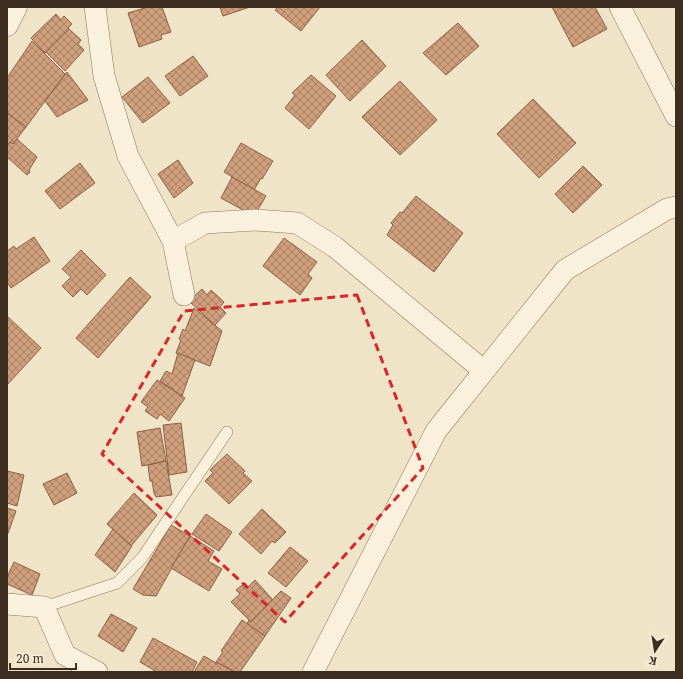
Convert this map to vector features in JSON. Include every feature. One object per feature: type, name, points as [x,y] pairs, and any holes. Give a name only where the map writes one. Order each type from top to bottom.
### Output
[{"type":"street","points":[[7,25],[16,7]]},
{"type":"street","points":[[95,7],[104,76],[128,156],[173,241],[184,295]]},
{"type":"street","points":[[620,7],[676,116]]},
{"type":"street","points":[[313,672],[436,431],[566,270],[667,209],[676,207]]},
{"type":"street","points":[[173,241],[205,223],[256,220],[297,223],[335,247],[484,371]]},
{"type":"street","points":[[7,604],[44,607],[65,655],[97,672]]},
{"type":"lane","points":[[44,607],[117,583],[142,558],[227,432]]},
{"type":"highlighted area","points":[[357,295],[423,468],[285,622],[102,454],[184,311]]},
{"type":"building","points":[[148,7],[162,7],[171,32],[161,35],[162,39],[139,47],[128,13]]},
{"type":"building","points":[[220,7],[250,7],[223,16]]},
{"type":"building","points":[[278,7],[320,7],[301,31],[275,10]]},
{"type":"building","points":[[552,7],[595,7],[607,29],[573,47]]},
{"type":"building","points":[[56,14],[61,20],[64,16],[72,24],[68,28],[69,29],[45,53],[31,38]]},
{"type":"building","points":[[458,23],[479,46],[446,75],[423,53]]},
{"type":"building","points":[[69,29],[81,40],[78,44],[84,50],[65,71],[46,52]]},
{"type":"building","points":[[362,40],[386,66],[350,101],[326,75]]},
{"type":"building","points":[[32,41],[65,74],[26,127],[7,113],[7,78]]},
{"type":"building","points":[[193,56],[208,76],[180,96],[165,76]]},
{"type":"building","points":[[67,72],[88,100],[57,117],[45,101]]},
{"type":"building","points":[[311,75],[336,96],[309,129],[285,108],[295,95],[292,93]]},
{"type":"building","points":[[148,77],[170,103],[143,123],[122,97]]},
{"type":"building","points":[[400,81],[437,120],[400,155],[362,117]]},
{"type":"building","points":[[533,99],[576,143],[539,178],[497,134]]},
{"type":"building","points":[[7,113],[26,127],[13,144],[10,142],[7,146]]},
{"type":"building","points":[[17,139],[37,157],[27,175],[7,157],[7,146],[10,142],[13,144]]},
{"type":"building","points":[[241,143],[273,161],[254,190],[224,172]]},
{"type":"building","points":[[178,160],[193,183],[174,198],[158,174]]},
{"type":"building","points":[[80,163],[95,183],[60,209],[45,191]]},
{"type":"building","points":[[583,166],[602,185],[573,213],[555,194]]},
{"type":"building","points":[[232,177],[266,196],[254,216],[221,198]]},
{"type":"building","points":[[416,196],[463,233],[434,272],[387,235],[393,225],[391,223],[400,212],[402,213]]},
{"type":"building","points":[[34,237],[50,261],[11,288],[7,282],[7,251],[14,246],[16,249]]},
{"type":"building","points":[[284,238],[317,262],[308,274],[312,278],[300,295],[263,266]]},
{"type":"building","points":[[81,250],[106,275],[87,295],[81,289],[73,297],[62,286],[71,277],[62,269]]},
{"type":"building","points":[[130,277],[151,297],[98,358],[76,338]]},
{"type":"building","points":[[202,289],[207,295],[211,290],[224,302],[220,307],[226,313],[215,325],[189,301]]},
{"type":"building","points":[[194,308],[222,331],[210,366],[176,353],[183,329],[185,331]]},
{"type":"building","points":[[7,316],[41,348],[7,385]]},
{"type":"building","points":[[178,353],[195,360],[182,396],[160,381],[166,371],[172,374]]},
{"type":"building","points":[[157,380],[185,398],[169,421],[160,414],[157,419],[145,411],[148,407],[141,402]]},
{"type":"building","points":[[181,423],[187,472],[169,475],[163,425]]},
{"type":"building","points":[[160,428],[166,461],[142,466],[137,432]]},
{"type":"building","points":[[227,454],[245,471],[243,473],[252,481],[229,504],[205,481],[213,473],[210,470]]},
{"type":"building","points":[[166,461],[172,495],[156,497],[152,481],[150,481],[148,465]]},
{"type":"building","points":[[7,471],[24,475],[17,506],[7,503]]},
{"type":"building","points":[[67,473],[77,493],[54,505],[43,484]]},
{"type":"building","points":[[134,493],[157,515],[131,546],[107,524]]},
{"type":"building","points":[[7,508],[16,511],[7,536]]},
{"type":"building","points":[[262,509],[286,532],[275,543],[272,541],[261,554],[239,534]]},
{"type":"building","points":[[206,514],[232,532],[219,551],[192,534]]},
{"type":"building","points":[[171,525],[190,536],[156,596],[143,595],[133,589]]},
{"type":"building","points":[[113,529],[132,546],[115,572],[95,555]]},
{"type":"building","points":[[190,536],[214,551],[208,561],[222,569],[209,591],[171,568]]},
{"type":"building","points":[[290,547],[308,561],[286,587],[268,573]]},
{"type":"building","points":[[14,562],[40,574],[32,595],[7,584],[7,577]]},
{"type":"building","points":[[255,580],[273,600],[251,622],[231,602],[240,594],[236,590],[245,583],[248,587]]},
{"type":"building","points":[[281,591],[291,598],[265,636],[247,624],[249,620],[251,622]]},
{"type":"building","points":[[111,614],[137,628],[123,652],[98,636]]},
{"type":"building","points":[[242,620],[265,636],[240,672],[235,672],[216,662],[223,652],[221,651]]},
{"type":"building","points":[[153,638],[197,662],[192,672],[157,672],[140,662]]},
{"type":"building","points":[[204,656],[216,663],[235,672],[194,672]]}]
